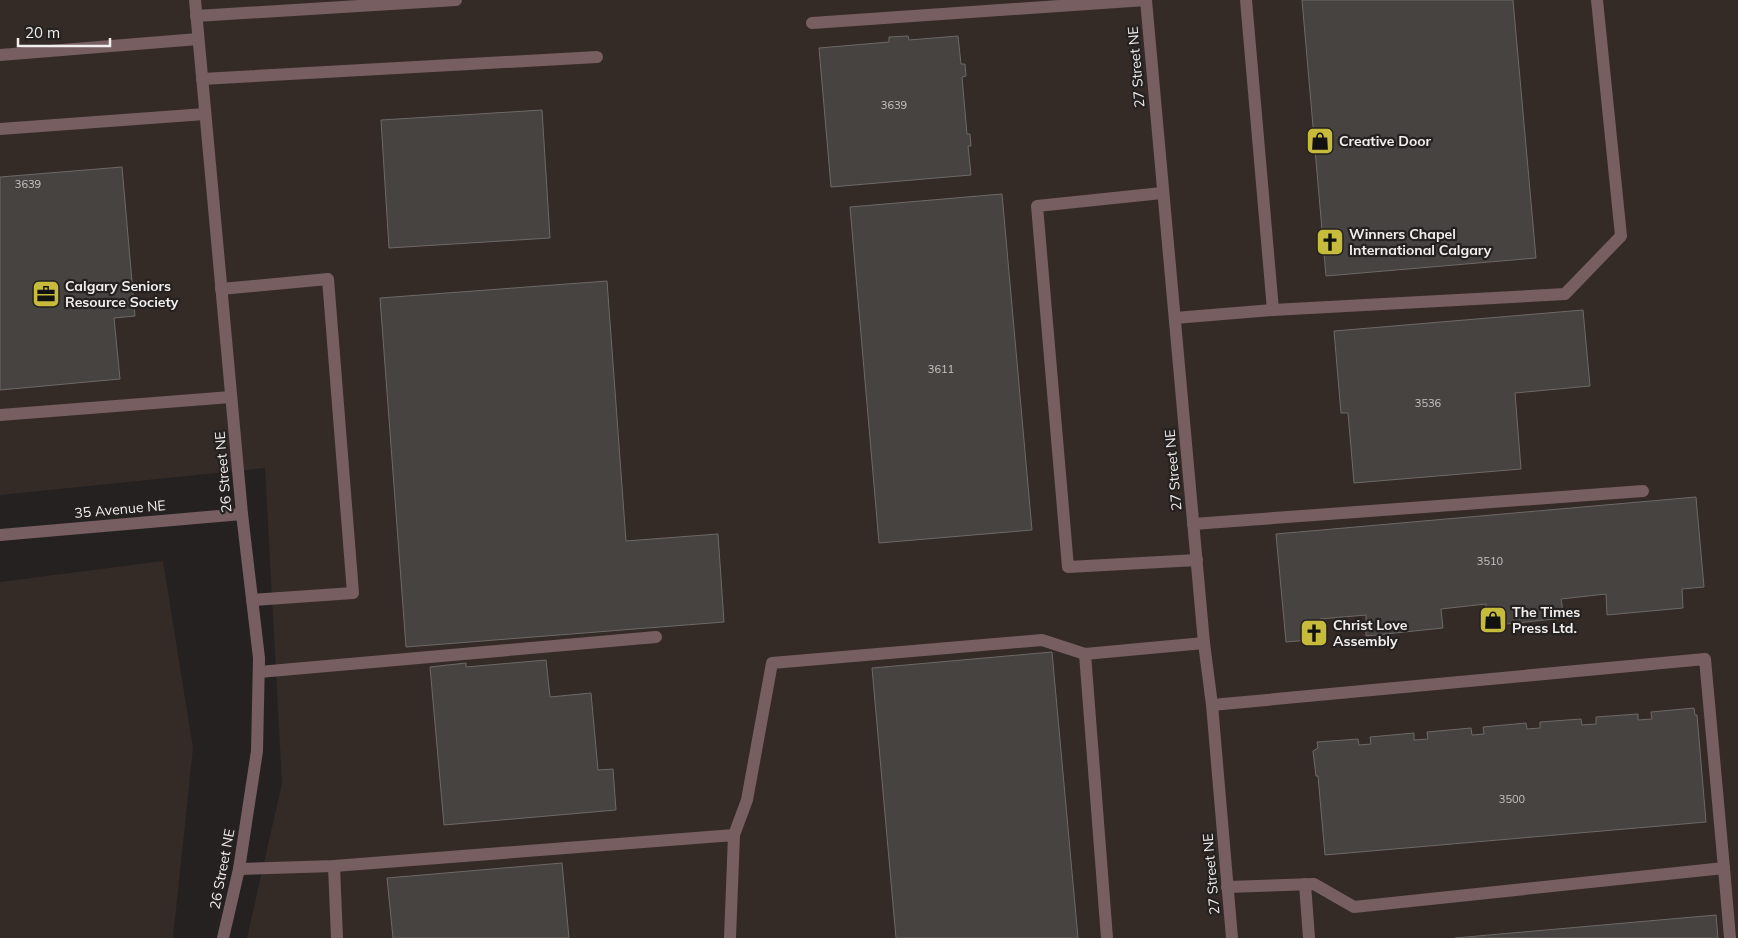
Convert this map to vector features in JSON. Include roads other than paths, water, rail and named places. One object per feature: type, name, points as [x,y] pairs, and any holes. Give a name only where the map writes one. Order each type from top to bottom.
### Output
[{"type":"street","name":"26 Street NE","points":[[195,0],[242,514],[259,658],[256,751],[239,869],[223,938]]},
{"type":"street","points":[[196,16],[456,0]]},
{"type":"street","points":[[812,23],[1146,0]]},
{"type":"street","name":"27 Street NE","points":[[1146,0],[1162,194],[1204,643],[1212,705],[1232,938]]},
{"type":"street","points":[[1246,0],[1274,310]]},
{"type":"street","points":[[1175,318],[1274,310],[1565,294],[1620,236],[1597,0]]},
{"type":"street","points":[[0,55],[198,39]]},
{"type":"street","points":[[202,79],[597,57]]},
{"type":"street","points":[[0,129],[205,114]]},
{"type":"street","points":[[1162,194],[1037,206],[1068,567],[1197,560]]},
{"type":"street","points":[[221,289],[328,279],[353,593],[252,600]]},
{"type":"street","points":[[0,415],[231,397]]},
{"type":"street","points":[[1193,524],[1643,490]]},
{"type":"street","name":"35 Avenue NE","points":[[0,535],[242,514]]},
{"type":"street","points":[[259,672],[656,637]]},
{"type":"street","points":[[730,938],[734,834],[747,800],[772,663],[1042,640],[1085,654],[1204,643]]},
{"type":"street","points":[[1085,654],[1107,938]]},
{"type":"street","points":[[1212,705],[1704,659],[1730,938]]},
{"type":"street","points":[[239,869],[334,866],[734,834]]},
{"type":"street","points":[[334,866],[337,938]]},
{"type":"street","points":[[1227,887],[1314,884],[1354,907],[1724,868]]},
{"type":"street","points":[[1306,884],[1309,938]]},
{"type":"place","name":"Creative Door","points":[[1320,141]]},
{"type":"place","name":"Winners Chapel International Calgary","points":[[1330,242]]},
{"type":"place","name":"Calgary Seniors Resource Society","points":[[46,294]]},
{"type":"place","name":"The Times Press Ltd.","points":[[1493,620]]},
{"type":"place","name":"Christ Love Assembly","points":[[1314,633]]}]
